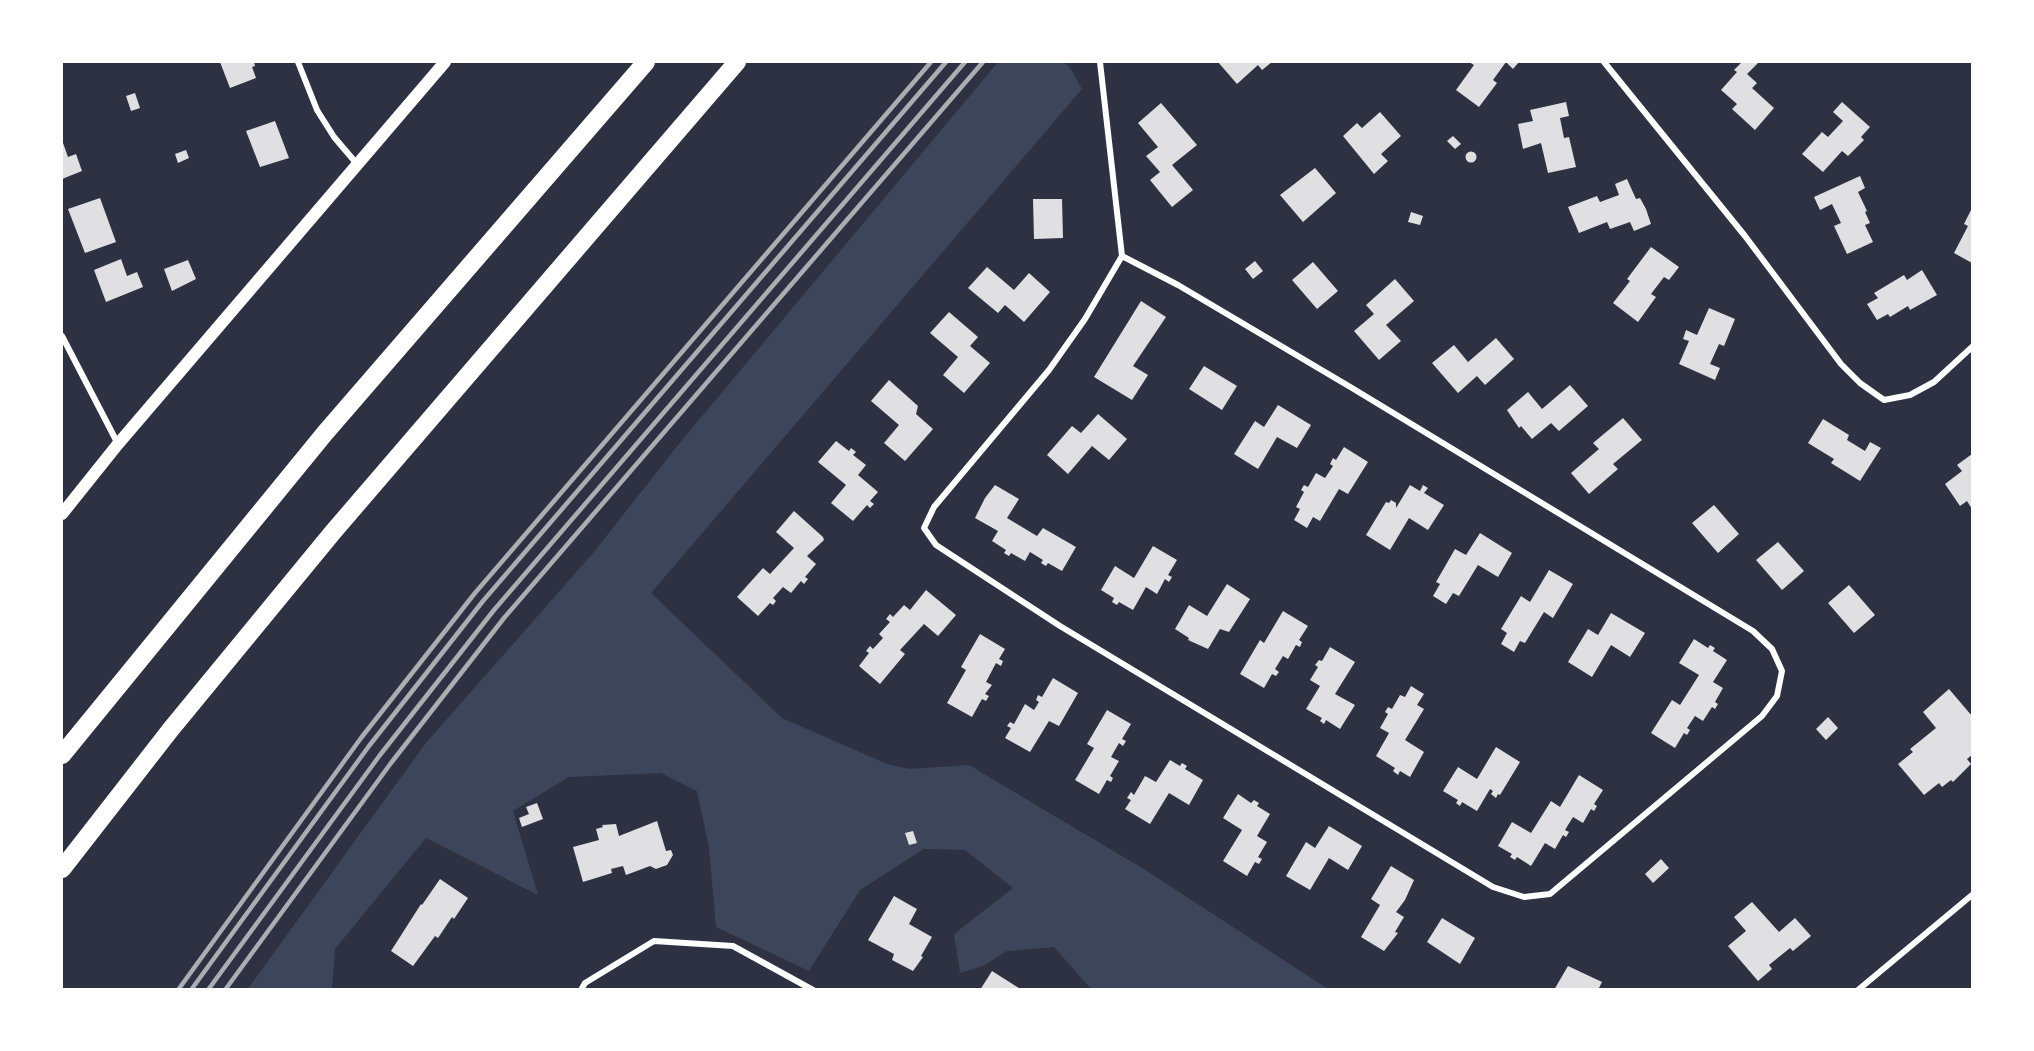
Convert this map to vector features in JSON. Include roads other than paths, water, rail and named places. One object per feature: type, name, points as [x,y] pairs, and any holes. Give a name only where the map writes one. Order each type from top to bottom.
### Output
[{"type":"highway","points":[[62,755],[333,424],[646,62]]},
{"type":"highway","points":[[62,869],[171,729],[333,532],[737,62]]},
{"type":"main road","points":[[62,514],[118,444],[445,62]]},
{"type":"street","points":[[298,62],[317,110],[334,137],[357,164]]},
{"type":"street","points":[[1100,62],[1122,256],[1085,319],[1049,370],[934,507],[924,528],[936,545],[1060,626],[1493,887],[1524,897],[1550,894],[1762,716],[1777,696],[1782,671],[1772,649],[1753,632],[1295,354],[1178,285],[1122,256]]},
{"type":"street","points":[[1604,62],[1746,236],[1841,364],[1860,383],[1884,400],[1910,395],[1934,382],[1972,347]]},
{"type":"street","points":[[62,336],[118,444]]},
{"type":"street","points":[[1858,990],[1972,896]]},
{"type":"street","points":[[581,990],[585,983],[654,941],[733,946],[813,990]]},
{"type":"railway","points":[[178,990],[361,738],[475,593],[931,62]]},
{"type":"railway","points":[[191,990],[369,746],[483,601],[946,62]]},
{"type":"railway","points":[[208,990],[380,755],[494,610],[965,62]]},
{"type":"railway","points":[[225,990],[391,763],[504,618],[983,62]]}]
